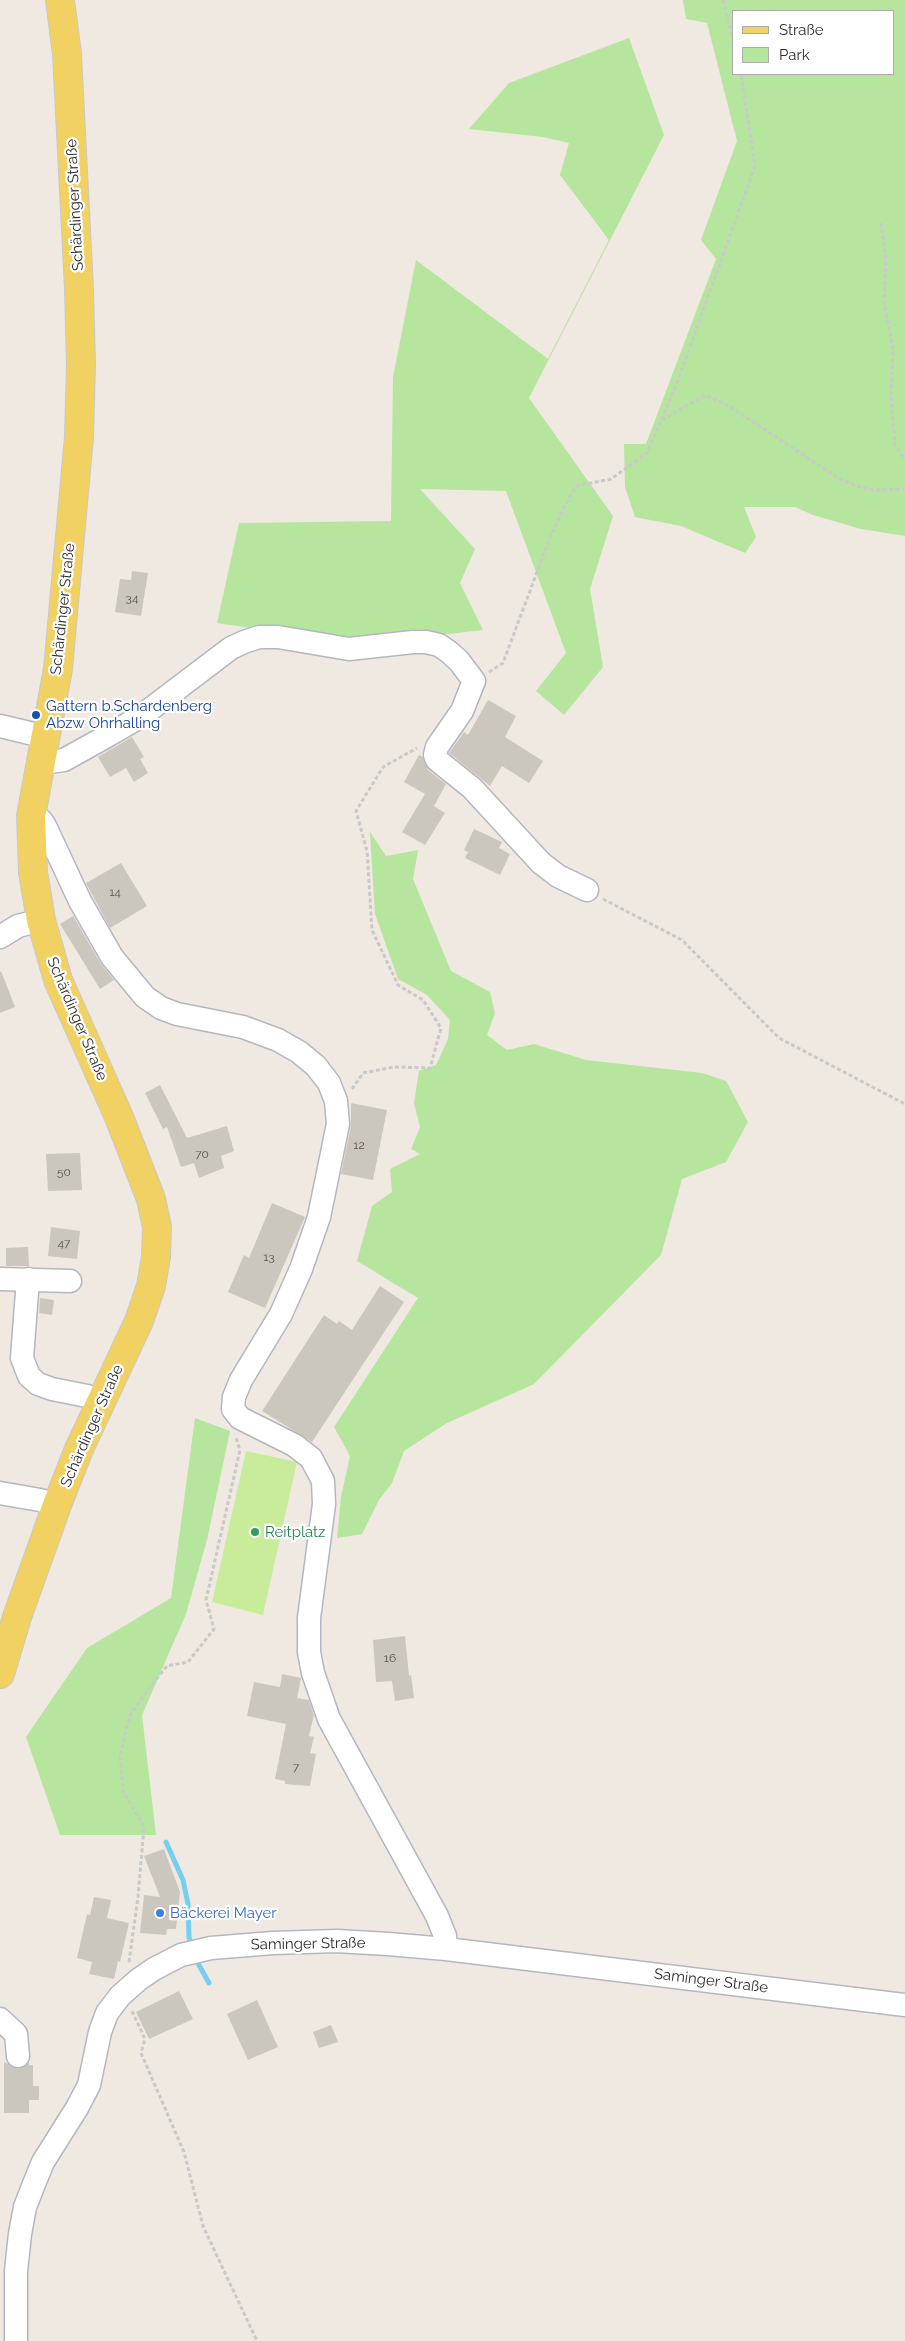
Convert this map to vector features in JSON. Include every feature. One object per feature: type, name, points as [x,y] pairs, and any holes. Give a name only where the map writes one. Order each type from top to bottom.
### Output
[{"type":"main road","name":"Schärdinger Straße","points":[[0,1674],[20,1608],[57,1505],[101,1402],[139,1321],[151,1286],[156,1257],[157,1227],[150,1199],[137,1162],[58,980],[41,920],[32,872],[32,816],[58,669],[79,436],[81,364],[70,110],[67,54],[60,0]]},
{"type":"street","points":[[0,726],[44,748],[50,762],[64,760],[140,717],[231,648],[260,637],[278,637],[349,649],[413,642],[426,642],[438,645],[459,661],[474,681],[462,711],[437,747],[437,760],[472,788],[541,863],[572,884],[587,890]]},
{"type":"street","points":[[32,816],[41,820],[46,826],[80,901],[112,957],[145,997],[161,1008],[176,1014],[243,1027],[278,1040],[299,1052],[316,1066],[329,1083],[336,1101],[338,1124],[319,1217],[301,1270],[281,1314],[241,1380],[234,1396],[233,1410],[240,1418],[294,1445],[311,1458],[323,1481],[324,1504],[309,1618],[309,1652],[313,1673],[329,1719],[437,1916],[445,1936],[446,1949]]},
{"type":"street","points":[[0,937],[18,926],[41,920]]},
{"type":"street","points":[[0,1279],[70,1281]]},
{"type":"street","points":[[28,1279],[22,1358],[29,1376],[38,1384],[52,1389],[87,1396],[101,1402]]},
{"type":"street","points":[[0,1493],[57,1505]]},
{"type":"street","name":"Saminger Straße","points":[[16,2341],[16,2271],[20,2234],[26,2206],[43,2162],[77,2108],[88,2085],[100,2032],[107,2013],[124,1993],[154,1968],[181,1955],[211,1948],[338,1941],[446,1949],[905,2005]]},
{"type":"street","points":[[0,2019],[16,2034],[18,2056]]},
{"type":"path","points":[[723,0],[732,36]]},
{"type":"path","points":[[474,681],[504,663],[549,540],[576,486],[611,479],[647,453],[710,294],[755,166],[741,75]]},
{"type":"path","points":[[881,223],[886,261],[884,303],[892,349],[891,395],[895,445],[905,460]]},
{"type":"path","points":[[661,420],[705,396],[729,406],[838,478],[873,490],[905,489]]},
{"type":"path","points":[[351,1092],[363,1073],[394,1067],[430,1068],[441,1028],[423,1000],[398,985],[372,930],[367,851],[356,811],[383,767],[421,746],[437,747]]},
{"type":"path","points":[[587,890],[682,940],[779,1038],[905,1104]]},
{"type":"path","points":[[234,1431],[240,1450],[206,1600],[214,1629],[188,1662],[167,1666],[150,1687],[129,1717],[120,1757],[123,1792],[144,1827],[138,1896],[124,1993],[145,2039],[141,2054],[184,2152],[203,2226],[257,2341]]},
{"type":"green space","points":[[683,0],[905,0],[905,536],[861,529],[813,515],[795,507],[744,507],[756,537],[745,553],[681,526],[635,517],[625,487],[624,444],[646,444],[716,259],[701,240],[737,141],[707,23],[686,19]]},
{"type":"green space","points":[[629,38],[664,135],[529,398],[613,516],[590,589],[603,667],[564,715],[536,691],[566,653],[506,491],[420,489],[475,549],[460,583],[483,630],[360,644],[217,623],[239,523],[391,521],[393,377],[416,260],[548,359],[609,240],[560,175],[569,143],[543,137],[469,129],[509,83]]},
{"type":"green space","points":[[370,832],[386,856],[418,850],[413,879],[451,971],[490,992],[495,1013],[487,1035],[507,1050],[534,1044],[586,1060],[702,1073],[726,1081],[748,1122],[726,1162],[682,1179],[661,1255],[534,1384],[447,1423],[404,1451],[392,1483],[379,1500],[362,1534],[337,1538],[341,1497],[350,1456],[334,1427],[418,1298],[357,1261],[372,1206],[392,1192],[390,1169],[420,1154],[411,1149],[420,1127],[414,1103],[419,1071],[436,1065],[448,1039],[450,1020],[427,995],[398,979],[375,914]]},
{"type":"green space","points":[[195,1418],[230,1431],[207,1540],[186,1614],[142,1715],[156,1835],[60,1835],[26,1737],[87,1648],[171,1598]]},
{"type":"green space","name":"Reitplatz","points":[[246,1451],[297,1462],[263,1615],[212,1602]]},
{"type":"building","points":[[132,571],[148,573],[141,616],[115,612],[120,579],[131,580]]},
{"type":"building","points":[[488,700],[516,716],[505,737],[543,761],[529,783],[502,766],[490,786],[449,753],[464,732],[468,735]]},
{"type":"building","points":[[132,737],[144,757],[140,759],[148,773],[134,782],[126,768],[110,777],[98,757]]},
{"type":"building","points":[[419,755],[423,757],[428,770],[446,784],[434,806],[445,813],[425,845],[402,832],[425,794],[404,782]]},
{"type":"building","points":[[474,829],[502,842],[499,848],[510,854],[500,875],[465,858],[468,852],[464,850]]},
{"type":"building","points":[[121,863],[147,906],[110,928],[86,883]]},
{"type":"building","points":[[73,916],[101,964],[114,980],[100,989],[60,924]]},
{"type":"building","points":[[0,972],[15,1007],[0,1013]]},
{"type":"building","points":[[160,1085],[187,1138],[227,1126],[234,1151],[221,1156],[224,1168],[199,1178],[194,1163],[181,1167],[167,1127],[163,1129],[145,1093]]},
{"type":"building","points":[[351,1103],[387,1110],[373,1180],[341,1174],[351,1126]]},
{"type":"building","points":[[80,1153],[82,1190],[48,1191],[46,1154]]},
{"type":"building","points":[[272,1203],[305,1217],[265,1308],[228,1292],[244,1255],[249,1258]]},
{"type":"building","points":[[51,1227],[80,1231],[77,1259],[48,1256]]},
{"type":"building","points":[[28,1247],[29,1266],[6,1266],[6,1248]]},
{"type":"building","points":[[380,1286],[404,1302],[312,1442],[262,1411],[324,1315],[337,1324],[339,1321],[352,1330]]},
{"type":"building","points":[[40,1298],[54,1300],[52,1315],[39,1313]]},
{"type":"building","points":[[405,1636],[409,1676],[411,1675],[414,1698],[395,1701],[392,1681],[376,1682],[373,1640]]},
{"type":"building","points":[[282,1674],[301,1678],[297,1698],[309,1700],[314,1715],[309,1736],[314,1737],[310,1753],[316,1754],[310,1786],[285,1784],[285,1781],[275,1779],[286,1724],[247,1716],[254,1682],[280,1687]]},
{"type":"building","points":[[164,1849],[180,1892],[176,1929],[167,1929],[166,1935],[140,1933],[144,1895],[160,1897],[144,1856]]},
{"type":"building","points":[[94,1897],[111,1900],[107,1918],[129,1923],[114,1979],[89,1974],[92,1962],[77,1958],[87,1914],[90,1915]]},
{"type":"building","points":[[179,1991],[193,2019],[149,2039],[136,2012]]},
{"type":"building","points":[[257,2000],[278,2047],[248,2060],[227,2014]]},
{"type":"building","points":[[331,2025],[338,2042],[319,2048],[313,2032]]},
{"type":"building","points":[[4,2062],[19,2069],[29,2063],[29,2065],[33,2065],[33,2086],[39,2086],[39,2100],[29,2100],[29,2113],[4,2113]]},
{"type":"waterway","points":[[166,1842],[183,1880],[188,1904],[189,1937],[192,1947]]},
{"type":"waterway","points":[[195,1958],[209,1983]]},
{"type":"place","name":"Gattern b.Schardenberg Abzw Ohrhalling","points":[[36,715]]},
{"type":"place","name":"Reitplatz","points":[[255,1532]]},
{"type":"place","name":"Bäckerei Mayer","points":[[160,1913]]}]
